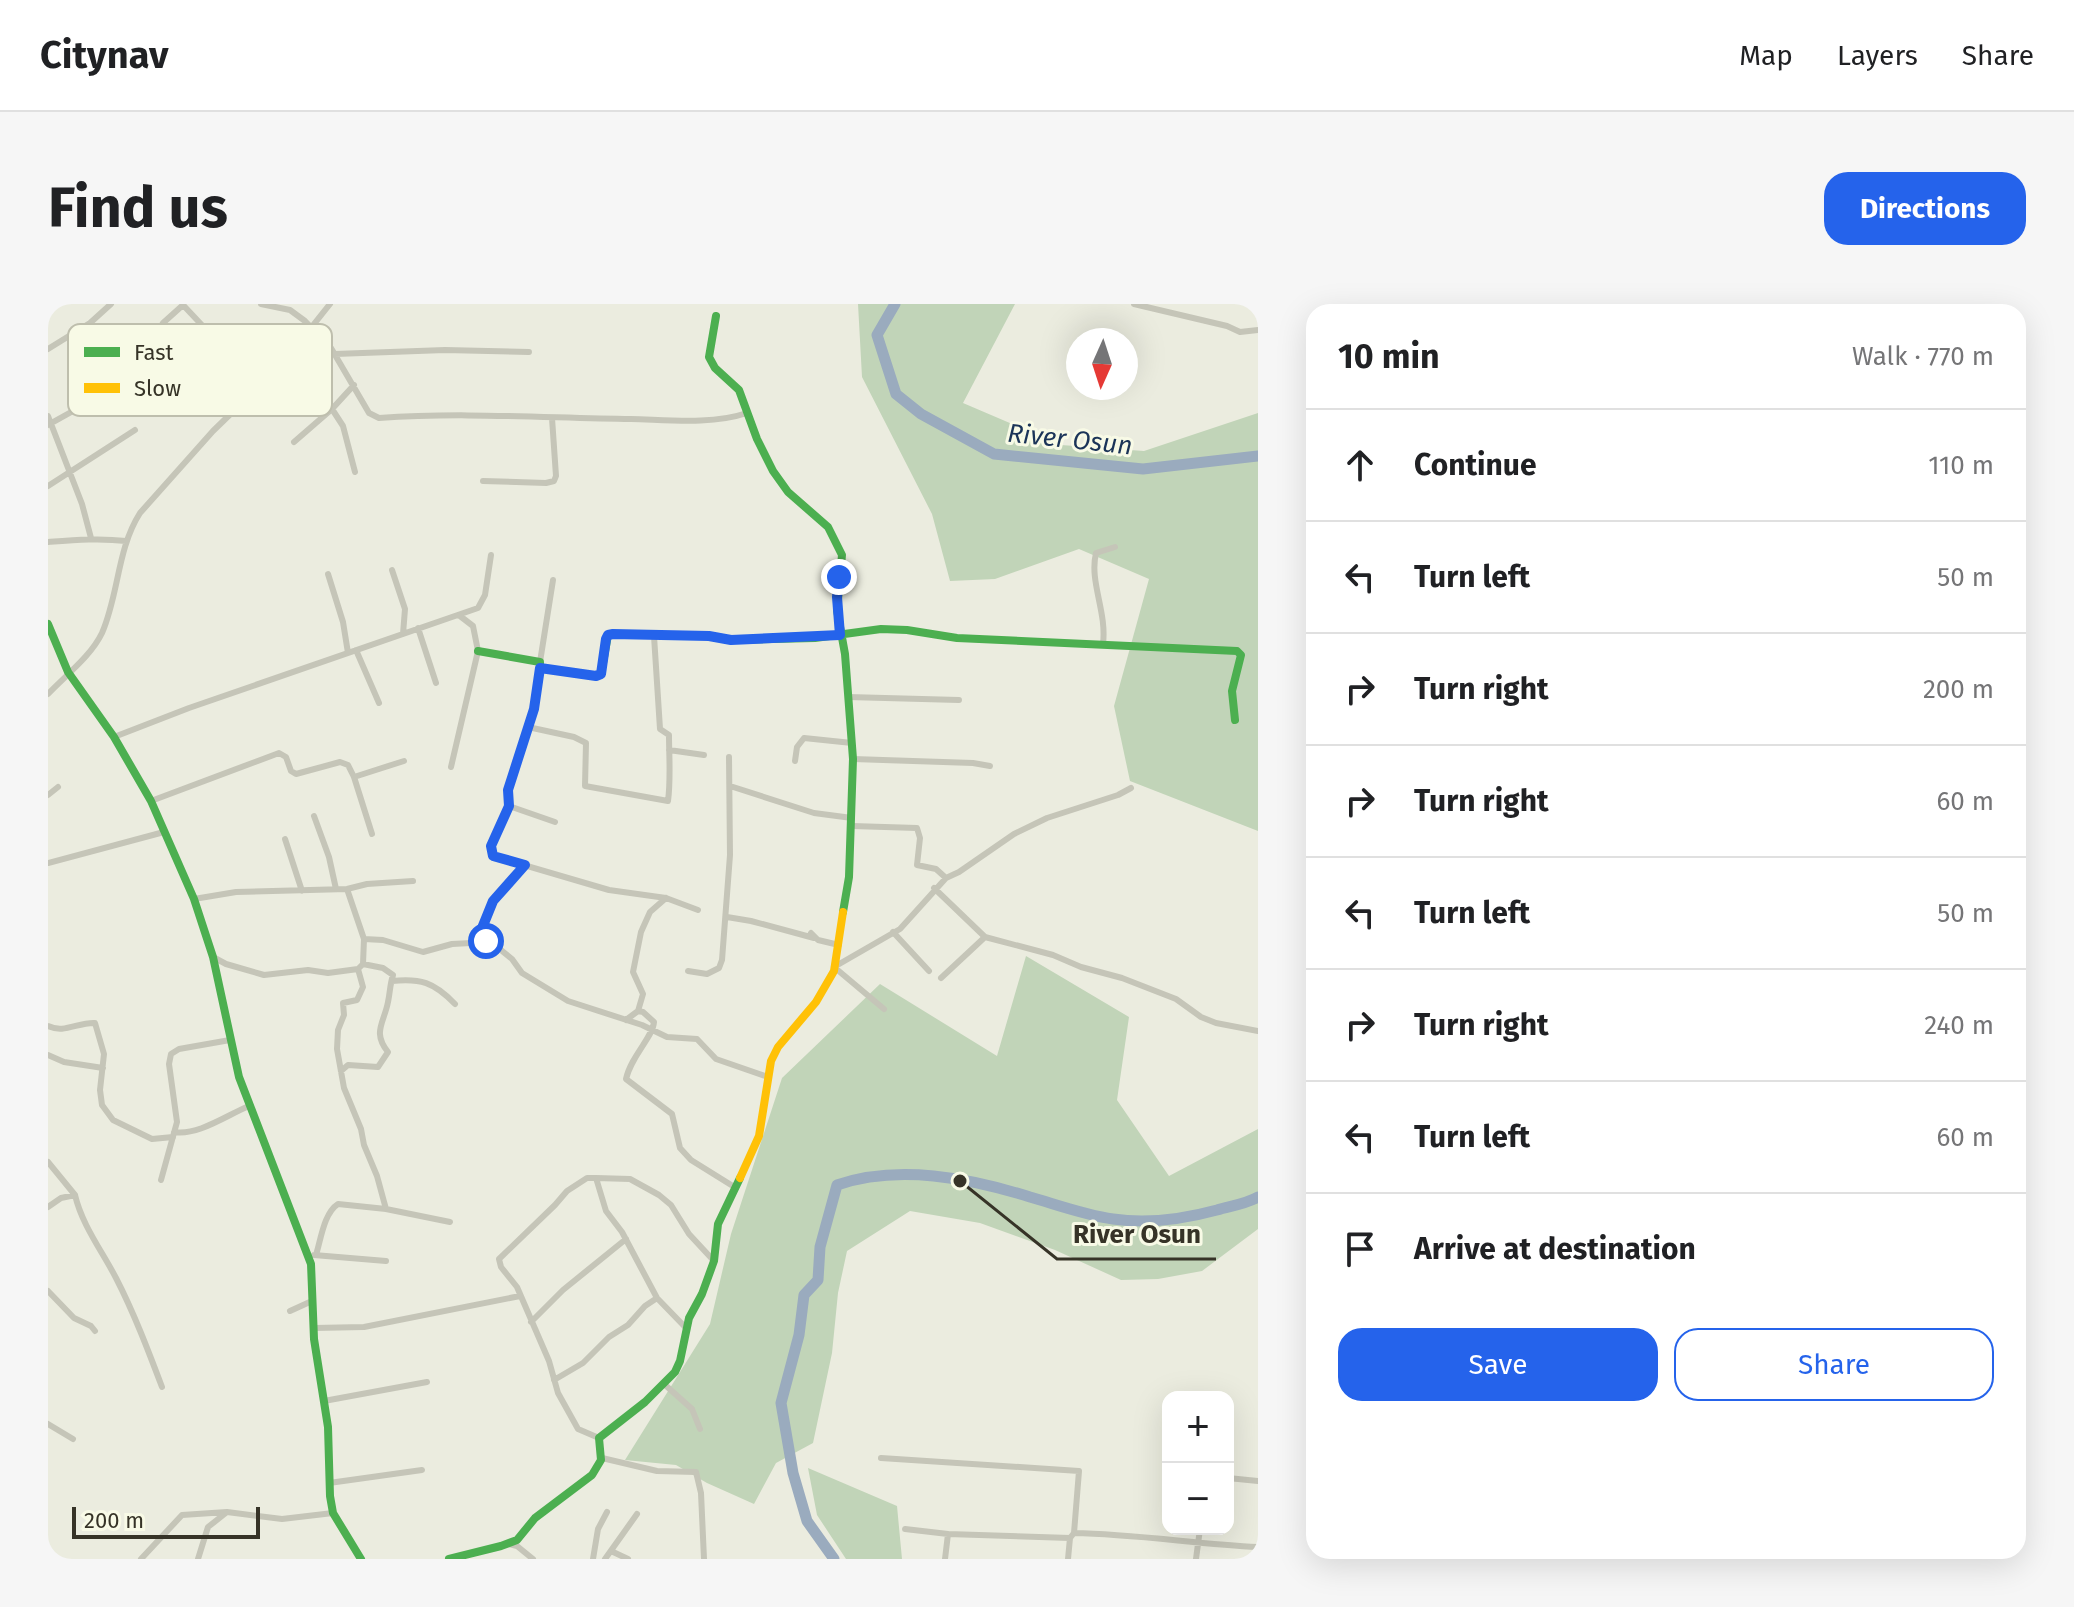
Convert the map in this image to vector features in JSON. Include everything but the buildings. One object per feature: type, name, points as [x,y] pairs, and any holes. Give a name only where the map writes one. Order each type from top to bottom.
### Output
[{"type":"street","points":[[88,324],[111,304]]},
{"type":"street","points":[[261,304],[298,314],[307,324]]},
{"type":"street","points":[[314,324],[330,304]]},
{"type":"street","points":[[1134,304],[1164,309],[1240,332],[1258,330]]},
{"type":"street","points":[[162,324],[184,305],[201,324]]},
{"type":"street","points":[[449,1559],[518,1539],[533,1520],[597,1470],[602,1458],[599,1438],[664,1384],[680,1361],[689,1318],[714,1261],[718,1224],[759,1136],[771,1061],[778,1047],[816,1002],[834,971],[849,877],[852,822],[852,743],[837,597],[842,555],[828,527],[788,492],[773,471],[739,390],[715,368],[709,357],[716,316]]},
{"type":"street","points":[[48,349],[68,337]]},
{"type":"street","points":[[335,354],[445,350],[529,352]]},
{"type":"street","points":[[332,351],[369,413],[379,418],[710,419],[747,413]]},
{"type":"street","points":[[354,385],[332,409],[343,426],[355,472]]},
{"type":"street","points":[[68,412],[49,421],[82,504],[91,538]]},
{"type":"street","points":[[48,694],[101,636],[117,587],[126,541],[140,513],[228,416]]},
{"type":"street","points":[[294,442],[324,416]]},
{"type":"street","points":[[483,481],[554,481],[552,418]]},
{"type":"street","points":[[48,486],[135,430]]},
{"type":"street","points":[[48,542],[91,538],[126,541]]},
{"type":"street","points":[[1103,644],[1103,612],[1094,563],[1096,553],[1115,547]]},
{"type":"street","points":[[114,737],[478,608],[491,555]]},
{"type":"street","points":[[392,570],[405,609],[403,634]]},
{"type":"street","points":[[328,574],[352,652],[379,703]]},
{"type":"street","points":[[553,580],[534,709],[508,790],[509,806],[491,846],[493,856],[609,890],[666,898],[698,910]]},
{"type":"street","points":[[451,767],[478,651],[473,626],[460,616]]},
{"type":"street","points":[[48,624],[68,672],[114,737],[151,801],[194,899],[213,957],[239,1077],[313,1256]]},
{"type":"street","points":[[418,628],[436,683]]},
{"type":"street","points":[[478,651],[596,676],[601,674],[603,668],[608,635],[709,636],[731,640],[840,635],[881,629],[957,638],[1160,649],[1220,649],[1240,652],[1232,691],[1235,720]]},
{"type":"street","points":[[528,727],[574,737],[586,743],[585,786],[668,801],[671,780],[669,735],[660,729],[654,636]]},
{"type":"street","points":[[848,697],[959,700]]},
{"type":"street","points":[[795,761],[797,747],[804,738],[852,743]]},
{"type":"street","points":[[669,750],[704,755]]},
{"type":"street","points":[[151,801],[279,753],[286,757],[291,771],[296,774],[340,762],[348,765],[354,777],[372,834]]},
{"type":"street","points":[[688,971],[707,974],[719,968],[727,917],[729,757]]},
{"type":"street","points":[[853,759],[990,766]]},
{"type":"street","points":[[354,777],[404,761]]},
{"type":"street","points":[[730,786],[852,822],[917,828],[920,838],[917,865],[936,869],[946,878]]},
{"type":"street","points":[[48,795],[58,787]]},
{"type":"street","points":[[834,967],[893,932],[946,878],[1014,834],[1131,788]]},
{"type":"street","points":[[509,806],[555,822]]},
{"type":"street","points":[[314,816],[329,857],[336,889]]},
{"type":"street","points":[[48,863],[164,832]]},
{"type":"street","points":[[285,839],[302,891]]},
{"type":"street","points":[[476,943],[493,901],[525,865]]},
{"type":"street","points":[[194,899],[236,892],[347,889],[367,884],[413,881]]},
{"type":"street","points":[[934,888],[985,937],[1122,978],[1176,999],[1201,1017],[1216,1023],[1258,1031]]},
{"type":"street","points":[[347,889],[364,939],[360,966],[363,987],[357,1000],[343,1003],[344,1015],[338,1030],[337,1049],[344,1088],[361,1129],[386,1209]]},
{"type":"street","points":[[626,1020],[638,1011],[643,994],[633,972],[636,951],[650,912],[666,898]]},
{"type":"street","points":[[727,917],[812,935],[839,945]]},
{"type":"street","points":[[893,932],[929,971]]},
{"type":"street","points":[[941,978],[985,937]]},
{"type":"street","points":[[364,939],[383,940],[423,952],[452,944],[486,941],[497,945],[522,973],[568,1001],[667,1037],[697,1039],[716,1059],[768,1077]]},
{"type":"street","points":[[213,957],[264,975],[308,970],[328,973],[360,966],[383,968],[393,975],[388,1003],[379,1027],[382,1045],[388,1052],[378,1067],[348,1065],[341,1071]]},
{"type":"street","points":[[834,967],[884,1009]]},
{"type":"street","points":[[392,981],[424,980],[455,1004]]},
{"type":"street","points":[[638,1011],[654,1022],[653,1031],[635,1054],[626,1079],[672,1114],[680,1148],[691,1160],[736,1188]]},
{"type":"street","points":[[48,1026],[67,1029],[74,1025],[95,1023],[104,1054],[100,1090],[102,1105],[113,1120],[152,1139],[197,1128],[249,1106]]},
{"type":"street","points":[[161,1180],[177,1122],[169,1064],[171,1054],[179,1049],[230,1040]]},
{"type":"street","points":[[48,1055],[64,1062],[103,1068]]},
{"type":"street","points":[[48,1162],[75,1195],[101,1255],[128,1302],[162,1387]]},
{"type":"street","points":[[599,1438],[578,1429],[558,1393],[549,1361],[520,1296],[499,1259],[567,1191],[587,1178],[596,1178],[630,1179],[659,1195],[671,1205],[689,1234],[714,1261]]},
{"type":"street","points":[[596,1178],[606,1211],[626,1239],[657,1298],[687,1329]]},
{"type":"street","points":[[48,1207],[61,1198],[75,1195]]},
{"type":"street","points":[[361,1559],[333,1513],[328,1427],[314,1328],[313,1256],[333,1207],[356,1205],[450,1222]]},
{"type":"street","points":[[531,1322],[573,1281],[626,1239]]},
{"type":"street","points":[[313,1256],[386,1261]]},
{"type":"street","points":[[48,1291],[74,1318],[95,1331]]},
{"type":"street","points":[[314,1328],[364,1327],[520,1296]]},
{"type":"street","points":[[554,1380],[583,1363],[657,1298]]},
{"type":"street","points":[[290,1311],[312,1301]]},
{"type":"street","points":[[324,1401],[427,1382]]},
{"type":"street","points":[[664,1384],[692,1409],[700,1429]]},
{"type":"street","points":[[48,1424],[73,1439]]},
{"type":"street","points":[[602,1458],[657,1471],[696,1472],[701,1493],[704,1559]]},
{"type":"street","points":[[881,1458],[1079,1471],[1068,1559]]},
{"type":"street","points":[[329,1483],[422,1470]]},
{"type":"street","points":[[1234,1479],[1258,1481]]},
{"type":"street","points":[[141,1559],[182,1515],[227,1512],[282,1519],[333,1513]]},
{"type":"street","points":[[198,1559],[208,1527],[227,1512]]},
{"type":"street","points":[[593,1559],[598,1529],[607,1512]]},
{"type":"street","points":[[605,1559],[637,1514]]},
{"type":"street","points":[[905,1529],[948,1534],[1112,1534],[1258,1547]]},
{"type":"street","points":[[945,1559],[948,1534]]},
{"type":"street","points":[[1196,1559],[1200,1535]]},
{"type":"street","points":[[509,1544],[517,1546],[533,1559]]},
{"type":"street","points":[[611,1551],[628,1559]]},
{"type":"green space","points":[[858,304],[1015,304],[963,403],[1061,445],[1144,451],[1258,413],[1258,831],[1130,781],[1114,706],[1149,579],[1079,549],[995,579],[950,581],[932,514],[862,377]]},
{"type":"green space","points":[[1026,956],[1129,1017],[1117,1100],[1169,1176],[1258,1129],[1258,1229],[1202,1271],[1158,1279],[1121,1280],[1055,1250],[980,1223],[910,1211],[847,1251],[838,1293],[832,1353],[813,1443],[776,1463],[754,1504],[676,1465],[625,1460],[710,1324],[731,1234],[782,1078],[880,984],[997,1056]]},
{"type":"green space","points":[[808,1468],[897,1506],[902,1559],[846,1559],[817,1515]]},
{"type":"waterway","name":"River Osun","points":[[895,304],[877,335],[896,394],[921,414],[994,454],[1143,469],[1258,456]]},
{"type":"waterway","name":"River Osun","points":[[834,1559],[807,1521],[793,1473],[781,1403],[799,1335],[804,1295],[818,1280],[820,1247],[837,1185],[884,1175],[934,1176],[983,1184],[1092,1215],[1139,1221],[1192,1216],[1258,1197]]},
{"type":"traffic: fast","points":[[716,316],[709,357],[715,368],[739,390],[773,471],[788,492],[828,527],[842,555],[837,610],[845,654],[853,759],[849,877],[843,912]]},
{"type":"traffic: fast","points":[[48,624],[68,672],[114,737],[151,801],[194,899],[213,957],[239,1077],[311,1264],[314,1339],[328,1427],[330,1496],[333,1513],[361,1559]]},
{"type":"traffic: fast","points":[[478,651],[540,662],[540,668],[596,676],[601,674],[608,635],[613,634],[709,636],[731,640],[815,638],[881,629],[957,638],[1237,651],[1241,655],[1232,691],[1235,720]]},
{"type":"traffic: fast","points":[[449,1559],[517,1540],[535,1518],[592,1475],[601,1460],[599,1438],[645,1402],[675,1372],[689,1318],[714,1261],[718,1224],[740,1178]]},
{"type":"traffic: slow","points":[[740,1178],[759,1136],[771,1061],[778,1047],[816,1002],[834,971],[843,912]]},
{"type":"place","name":"River Osun","points":[[960,1181]]},
{"type":"route","points":[[486,941],[476,943],[493,901],[525,865],[493,856],[491,846],[509,806],[508,790],[534,709],[540,668],[596,676],[601,674],[606,639],[613,634],[709,636],[731,640],[840,635],[839,577]]}]
